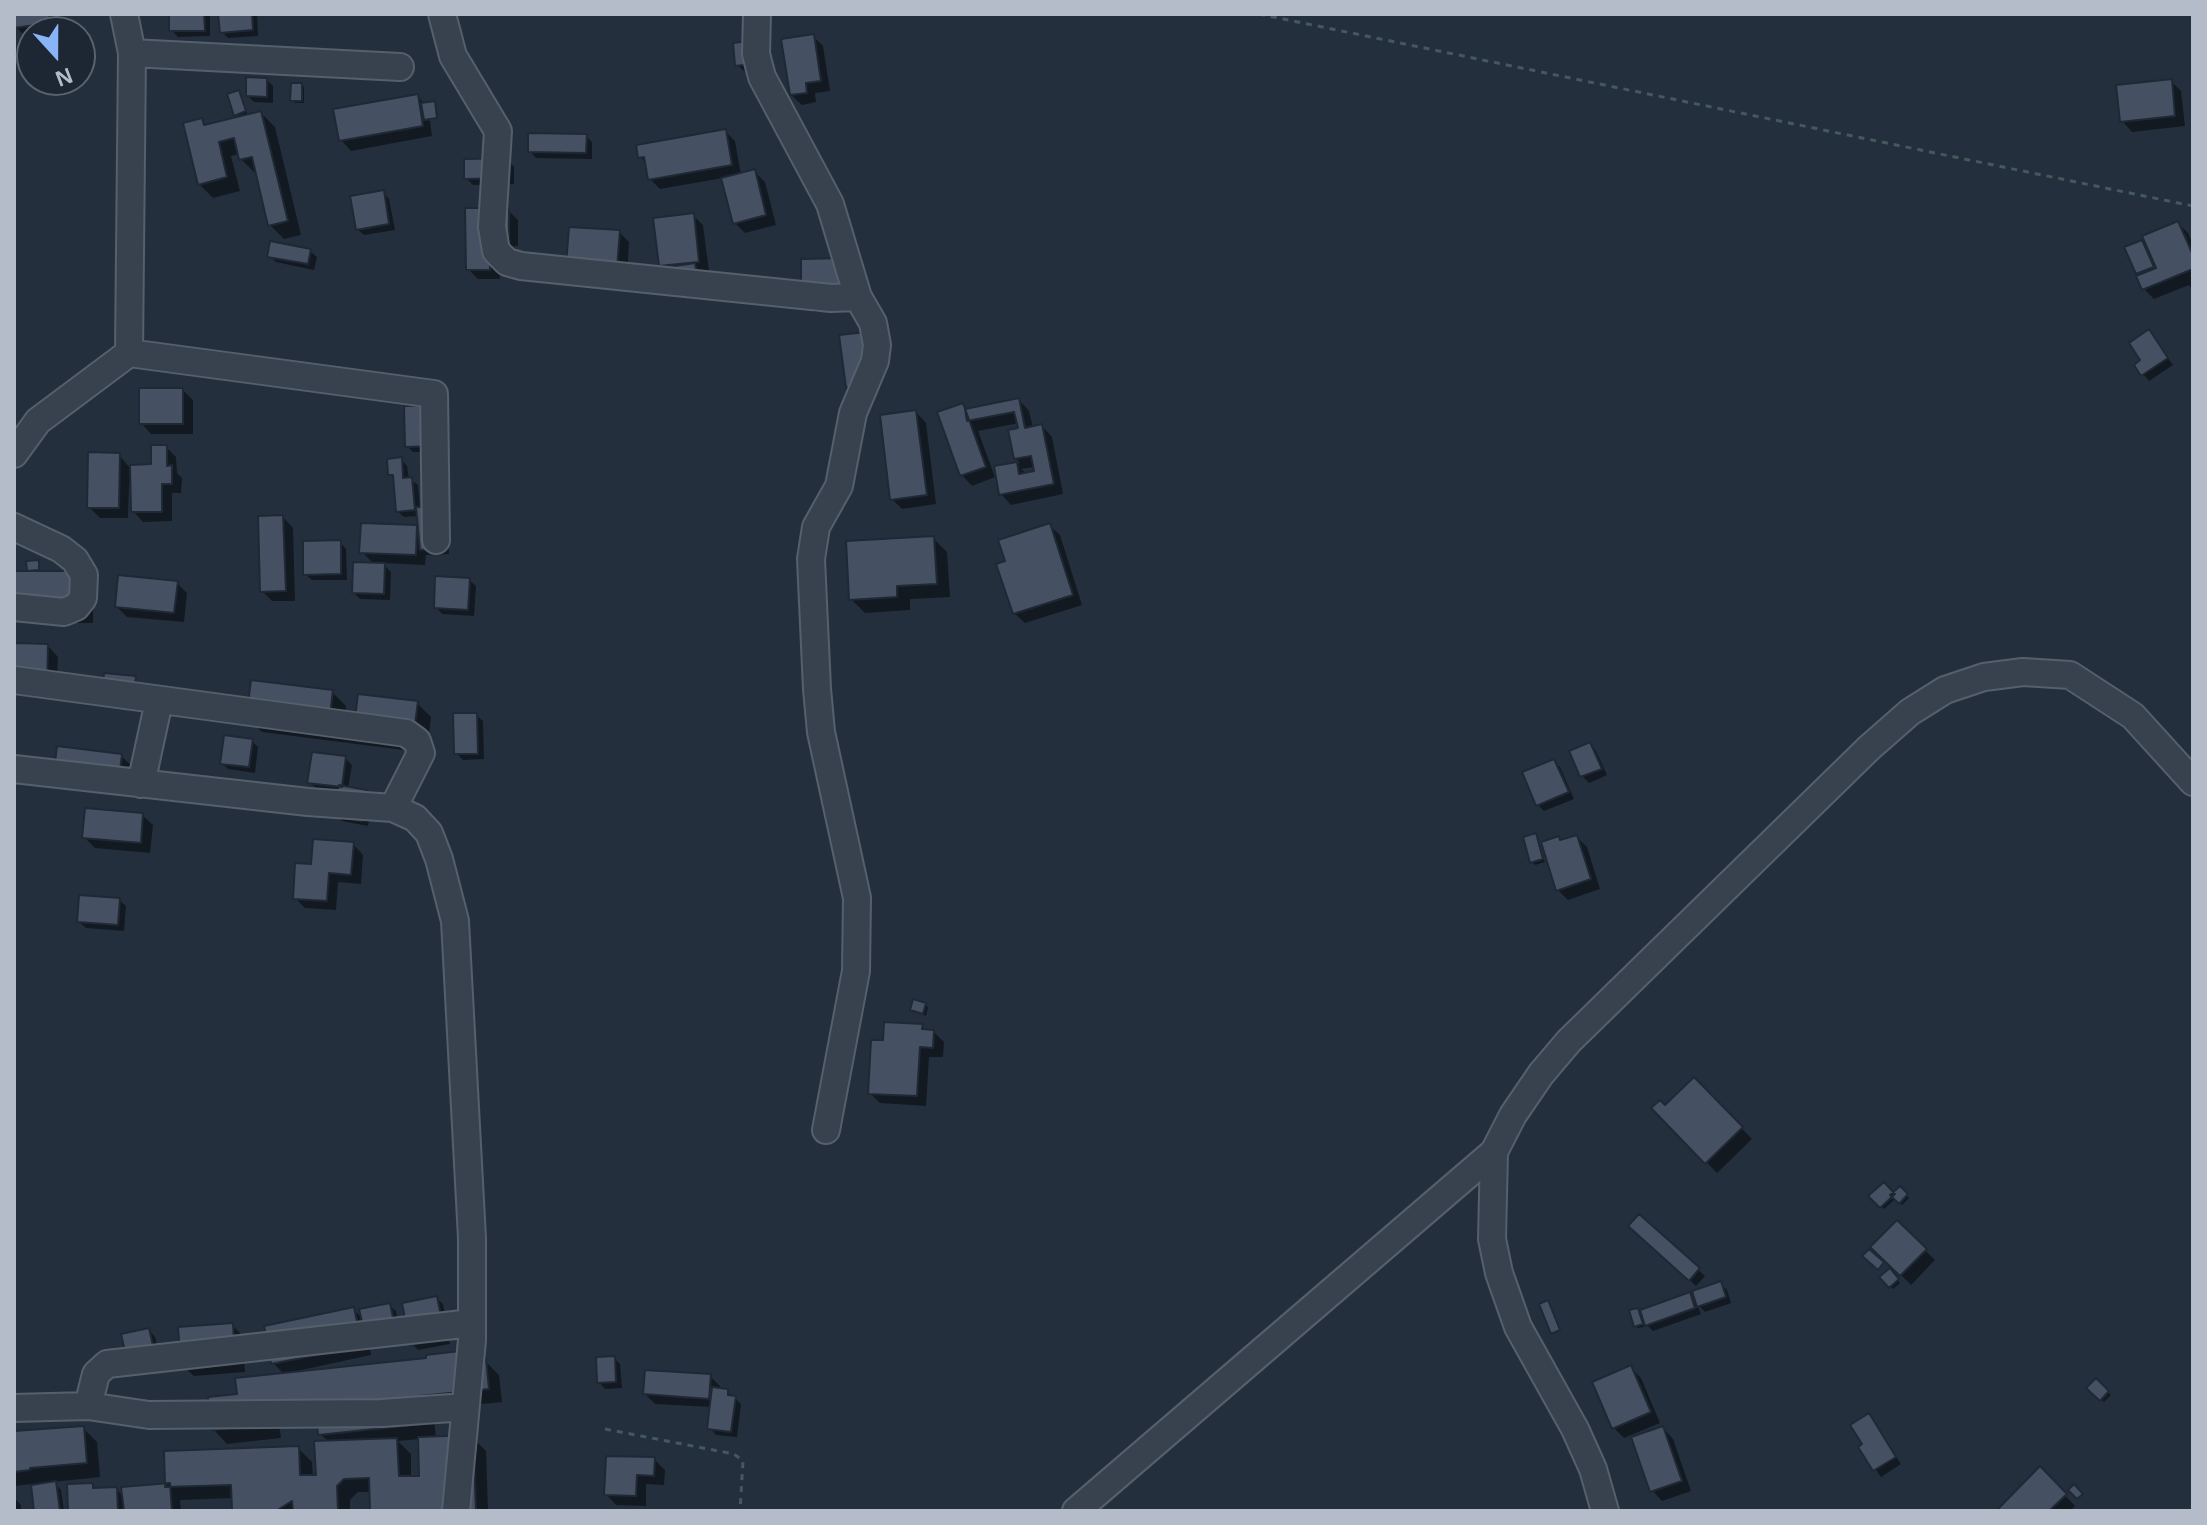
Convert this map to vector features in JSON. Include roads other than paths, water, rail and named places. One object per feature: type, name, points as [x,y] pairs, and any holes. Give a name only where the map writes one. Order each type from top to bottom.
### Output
[{"type":"street","points":[[124,14],[132,53],[129,353]]},
{"type":"street","points":[[442,14],[453,56],[498,131],[492,227],[496,251],[507,262],[521,266],[816,296],[858,297]]},
{"type":"street","points":[[757,14],[756,54],[762,77],[830,204],[858,297],[873,323],[877,345],[875,361],[853,413],[839,486],[816,527],[811,559],[821,732],[857,898],[856,971],[826,1130]]},
{"type":"street","points":[[132,53],[400,67]]},
{"type":"street","points":[[14,454],[38,421],[129,353],[434,394],[436,540]]},
{"type":"street","points":[[14,527],[61,549],[75,560],[84,575],[83,598],[76,607],[64,612],[14,607]]},
{"type":"street","points":[[1076,1511],[1494,1152],[1513,1115],[1541,1074],[1569,1041],[1869,748],[1910,712],[1945,690],[1984,677],[2023,672],[2070,675],[2133,716],[2193,782]]},
{"type":"street","points":[[14,680],[406,733],[417,741],[421,753],[393,808]]},
{"type":"street","points":[[141,784],[159,701]]},
{"type":"street","points":[[14,769],[308,802],[393,808],[415,818],[429,833],[455,921],[472,1238],[472,1323],[456,1511]]},
{"type":"street","points":[[1494,1152],[1492,1239],[1499,1273],[1518,1327],[1569,1418],[1593,1469],[1605,1511]]},
{"type":"street","points":[[88,1406],[96,1374],[107,1364],[472,1323]]},
{"type":"street","points":[[14,1408],[88,1406],[149,1415],[382,1413],[465,1407]]}]
